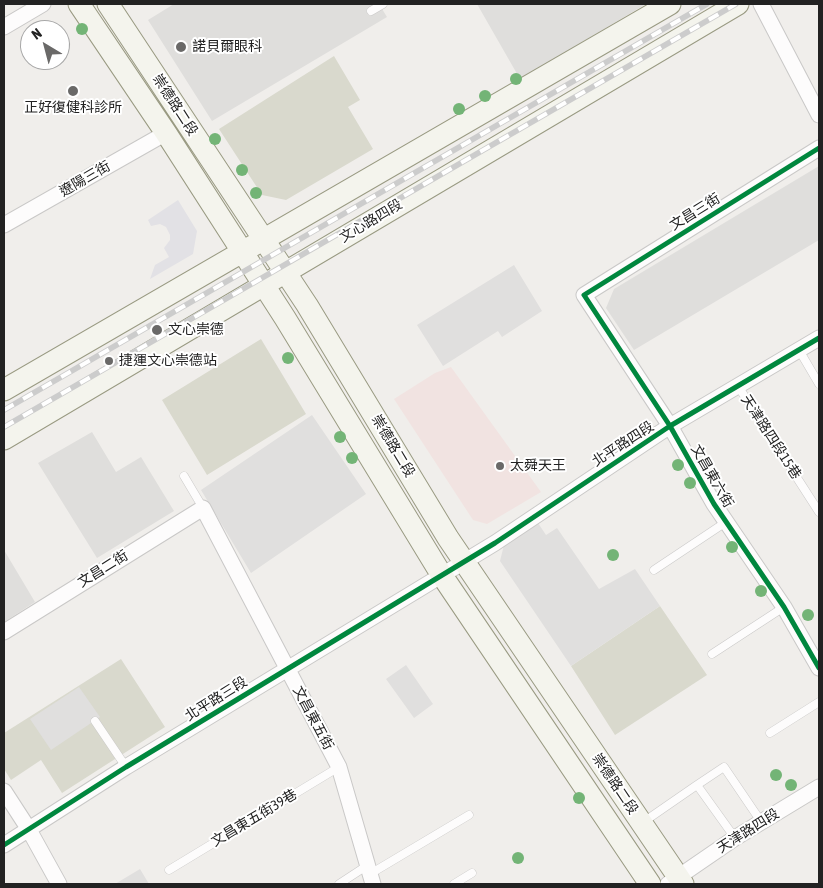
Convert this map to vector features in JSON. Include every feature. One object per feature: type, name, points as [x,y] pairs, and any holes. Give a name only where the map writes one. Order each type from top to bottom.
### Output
[{"type":"main road","name":"崇德路二段","points":[[79,4],[166,133],[241,251],[353,428],[441,574],[650,884]]},
{"type":"main road","name":"崇德路二段","points":[[108,4],[308,305],[464,560],[642,822],[677,882]]},
{"type":"main road","points":[[4,390],[670,4]]},
{"type":"main road","name":"文心路四段","points":[[4,440],[262,285],[738,4]]},
{"type":"street","points":[[4,27],[44,4]]},
{"type":"street","points":[[761,4],[819,115]]},
{"type":"street","name":"遼陽三街","points":[[4,225],[166,133]]},
{"type":"street","name":"文昌三街","points":[[584,295],[819,148]]},
{"type":"street","name":"文昌東六街","points":[[584,295],[721,500],[726,522],[784,607],[819,668]]},
{"type":"street","name":"北平路四段","points":[[441,574],[495,543],[670,426],[819,338]]},
{"type":"street","name":"文昌二街","points":[[4,632],[203,508]]},
{"type":"street","name":"文昌東五街","points":[[203,508],[339,767],[371,874]]},
{"type":"street","name":"北平路三段","points":[[4,845],[126,767],[441,574]]},
{"type":"street","name":"天津路四段","points":[[677,882],[735,838],[819,787]]},
{"type":"street","points":[[4,791],[28,828],[59,884]]},
{"type":"lane","points":[[372,11],[383,4]]},
{"type":"lane","points":[[799,350],[819,384]]},
{"type":"lane","name":"天津路四段15巷","points":[[738,386],[819,512]]},
{"type":"lane","points":[[777,463],[785,458]]},
{"type":"lane","points":[[184,476],[203,508]]},
{"type":"lane","points":[[654,570],[726,522]]},
{"type":"lane","points":[[712,654],[784,607]]},
{"type":"lane","points":[[770,733],[819,702]]},
{"type":"lane","points":[[95,721],[126,767]]},
{"type":"lane","points":[[642,822],[724,766],[762,823]]},
{"type":"lane","name":"文昌東五街39巷","points":[[169,870],[339,767]]},
{"type":"lane","points":[[697,785],[735,838]]},
{"type":"lane","points":[[339,884],[371,874],[469,816]]},
{"type":"lane","points":[[454,884],[472,873]]},
{"type":"shaded area","points":[[174,4],[379,4],[387,17],[212,121],[148,20]]},
{"type":"shaded area","points":[[477,4],[646,4],[520,79]]},
{"type":"shaded area","points":[[334,56],[360,100],[348,107],[373,149],[286,200],[262,195],[219,129]]},
{"type":"shaded area","points":[[819,166],[819,240],[634,350],[606,308],[614,289]]},
{"type":"shaded area","points":[[178,200],[197,231],[193,254],[150,279],[155,265],[169,257],[164,248],[170,240],[170,235],[166,227],[160,224],[151,226],[148,220]]},
{"type":"shaded area","points":[[514,265],[542,311],[502,337],[498,331],[443,366],[417,325]]},
{"type":"shaded area","name":"捷運文心崇德站","points":[[261,339],[306,414],[207,475],[162,400]]},
{"type":"shaded area","name":"太舜天王","points":[[451,367],[541,492],[487,524],[473,520],[394,399],[435,373]]},
{"type":"shaded area","points":[[312,415],[366,494],[251,573],[201,490]]},
{"type":"shaded area","points":[[92,432],[116,472],[141,457],[174,511],[97,558],[38,463]]},
{"type":"shaded area","points":[[538,523],[546,535],[557,528],[599,589],[635,569],[660,606],[571,666],[500,561],[504,545]]},
{"type":"shaded area","points":[[4,550],[35,602],[4,622]]},
{"type":"shaded area","points":[[660,606],[707,675],[615,735],[571,666]]},
{"type":"shaded area","points":[[121,659],[165,727],[62,793],[41,760],[11,780],[4,769],[4,733]]},
{"type":"shaded area","points":[[406,665],[433,704],[414,718],[386,679]]},
{"type":"shaded area","points":[[79,687],[100,717],[51,750],[30,719]]},
{"type":"shaded area","points":[[140,869],[149,884],[115,884]]},
{"type":"railway","points":[[4,410],[707,4]]},
{"type":"railway","points":[[4,427],[736,4]]},
{"type":"cycle path","points":[[819,148],[584,295],[670,426],[714,504],[784,607],[819,668]]},
{"type":"cycle path","points":[[4,845],[126,767],[495,543],[670,426],[819,338]]},
{"type":"place","name":"諾貝爾眼科","points":[[181,47]]},
{"type":"place","name":"正好復健科診所","points":[[73,91]]},
{"type":"place","name":"文心崇德","points":[[157,330]]},
{"type":"place","name":"捷運文心崇德站","points":[[109,361]]},
{"type":"place","name":"太舜天王","points":[[500,466]]}]
